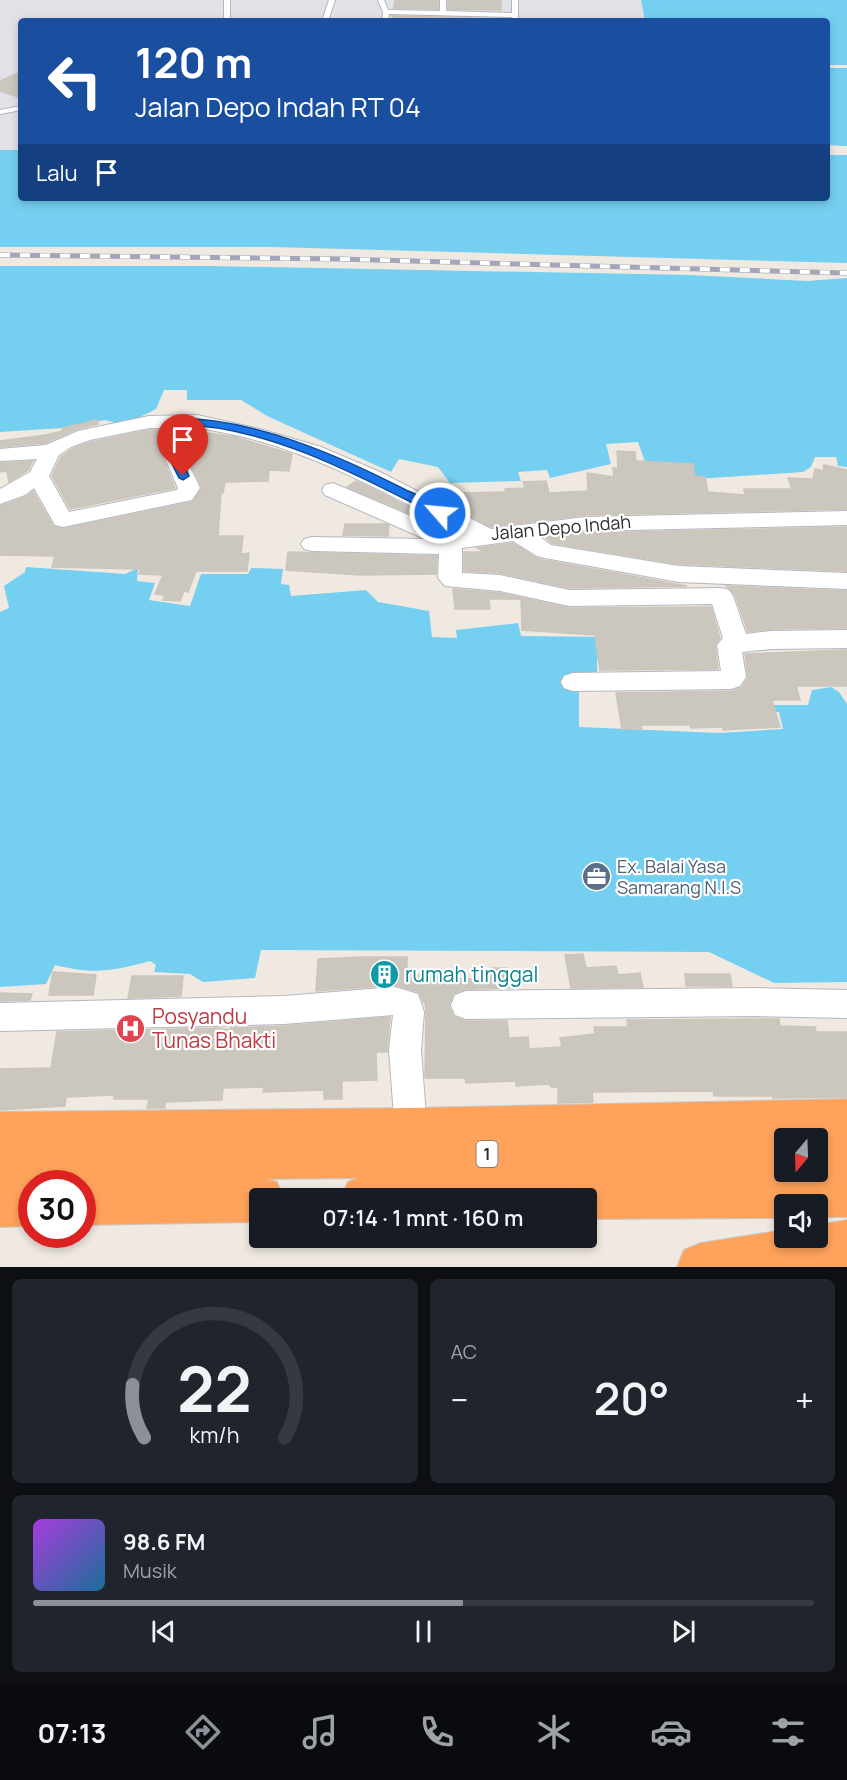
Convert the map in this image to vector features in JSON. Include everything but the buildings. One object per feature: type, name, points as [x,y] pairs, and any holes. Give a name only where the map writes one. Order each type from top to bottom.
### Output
[{"type":"highway","points":[[0,1134],[411,1130],[847,1120]]},
{"type":"highway","name":"1","points":[[0,1159],[190,1179],[774,1151]]},
{"type":"highway","points":[[828,1151],[847,1151]]},
{"type":"highway","name":"1","points":[[96,1199],[190,1179],[249,1196]]},
{"type":"highway","points":[[597,1196],[847,1194]]},
{"type":"highway","points":[[0,1204],[18,1203]]},
{"type":"highway","points":[[701,1267],[847,1244]]},
{"type":"street","points":[[38,476],[63,520],[184,495],[189,489],[173,453],[175,421]]},
{"type":"street","name":"Jalan Depo Indah","points":[[51,451],[85,435],[150,422],[197,421],[253,433],[314,452],[372,477],[486,536],[627,521],[847,518]]},
{"type":"street","points":[[0,455],[51,451]]},
{"type":"street","points":[[0,497],[17,490],[38,476],[51,451]]},
{"type":"street","points":[[333,490],[450,544]]},
{"type":"street","points":[[518,534],[545,551],[679,574],[847,581]]},
{"type":"street","points":[[312,544],[450,544],[486,536]]},
{"type":"street","points":[[450,544],[450,578],[453,580],[500,584],[569,598],[721,596],[737,643]]},
{"type":"street","points":[[573,682],[731,680],[734,677],[728,647],[737,643],[847,639]]},
{"type":"street","points":[[0,1017],[262,1010],[395,1001],[406,1004],[409,1012],[405,1050],[411,1130]]},
{"type":"street","points":[[466,1005],[746,1002],[847,1004]]},
{"type":"lane","points":[[227,0],[227,18]]},
{"type":"lane","points":[[326,18],[332,0]]},
{"type":"lane","points":[[381,0],[386,12],[385,18]]},
{"type":"lane","points":[[443,0],[443,12]]},
{"type":"lane","points":[[386,12],[443,12],[515,18],[515,0]]},
{"type":"lane","points":[[0,112],[18,109]]},
{"type":"shaded area","points":[[0,0],[641,0],[644,18],[18,18],[18,150],[0,150]]},
{"type":"water","points":[[641,0],[847,0],[847,65],[830,65],[830,18],[644,18]]},
{"type":"water","points":[[830,68],[847,68],[847,146],[830,145]]},
{"type":"water","points":[[0,150],[18,150],[18,201],[830,201],[830,155],[847,155],[847,263],[272,247],[0,247]]},
{"type":"water","points":[[0,266],[209,266],[690,275],[807,281],[847,278],[847,467],[838,466],[836,457],[815,457],[811,467],[803,472],[696,479],[645,462],[638,442],[606,444],[611,464],[550,478],[547,470],[518,472],[521,481],[450,483],[438,467],[399,459],[391,472],[269,417],[241,400],[187,400],[187,390],[164,390],[156,409],[138,418],[116,423],[105,420],[62,428],[0,432]]},
{"type":"water","points":[[26,567],[125,574],[138,568],[137,581],[155,583],[149,600],[190,606],[201,574],[248,574],[251,568],[283,569],[281,584],[289,585],[291,596],[366,590],[378,602],[429,611],[432,637],[457,638],[456,630],[518,623],[521,636],[600,637],[605,657],[597,659],[597,674],[568,678],[570,691],[579,692],[579,727],[720,733],[783,729],[779,712],[765,712],[764,705],[808,705],[812,690],[831,687],[839,692],[847,704],[847,982],[774,983],[709,952],[261,950],[255,978],[203,982],[190,974],[154,972],[156,965],[150,961],[93,971],[55,965],[46,984],[0,987],[0,612],[9,608],[4,586],[25,572]]},
{"type":"railway","points":[[0,255],[340,259],[847,273]]},
{"type":"place","name":"Ex. Balai Yasa Samarang N.I.S","points":[[596,877]]},
{"type":"place","name":"rumah tinggal","points":[[384,975]]},
{"type":"place","name":"Posyandu Tunas Bhakti","points":[[131,1029]]},
{"type":"route","points":[[183,476],[173,453],[175,421],[197,421],[253,433],[314,452],[372,477],[440,513]]}]
